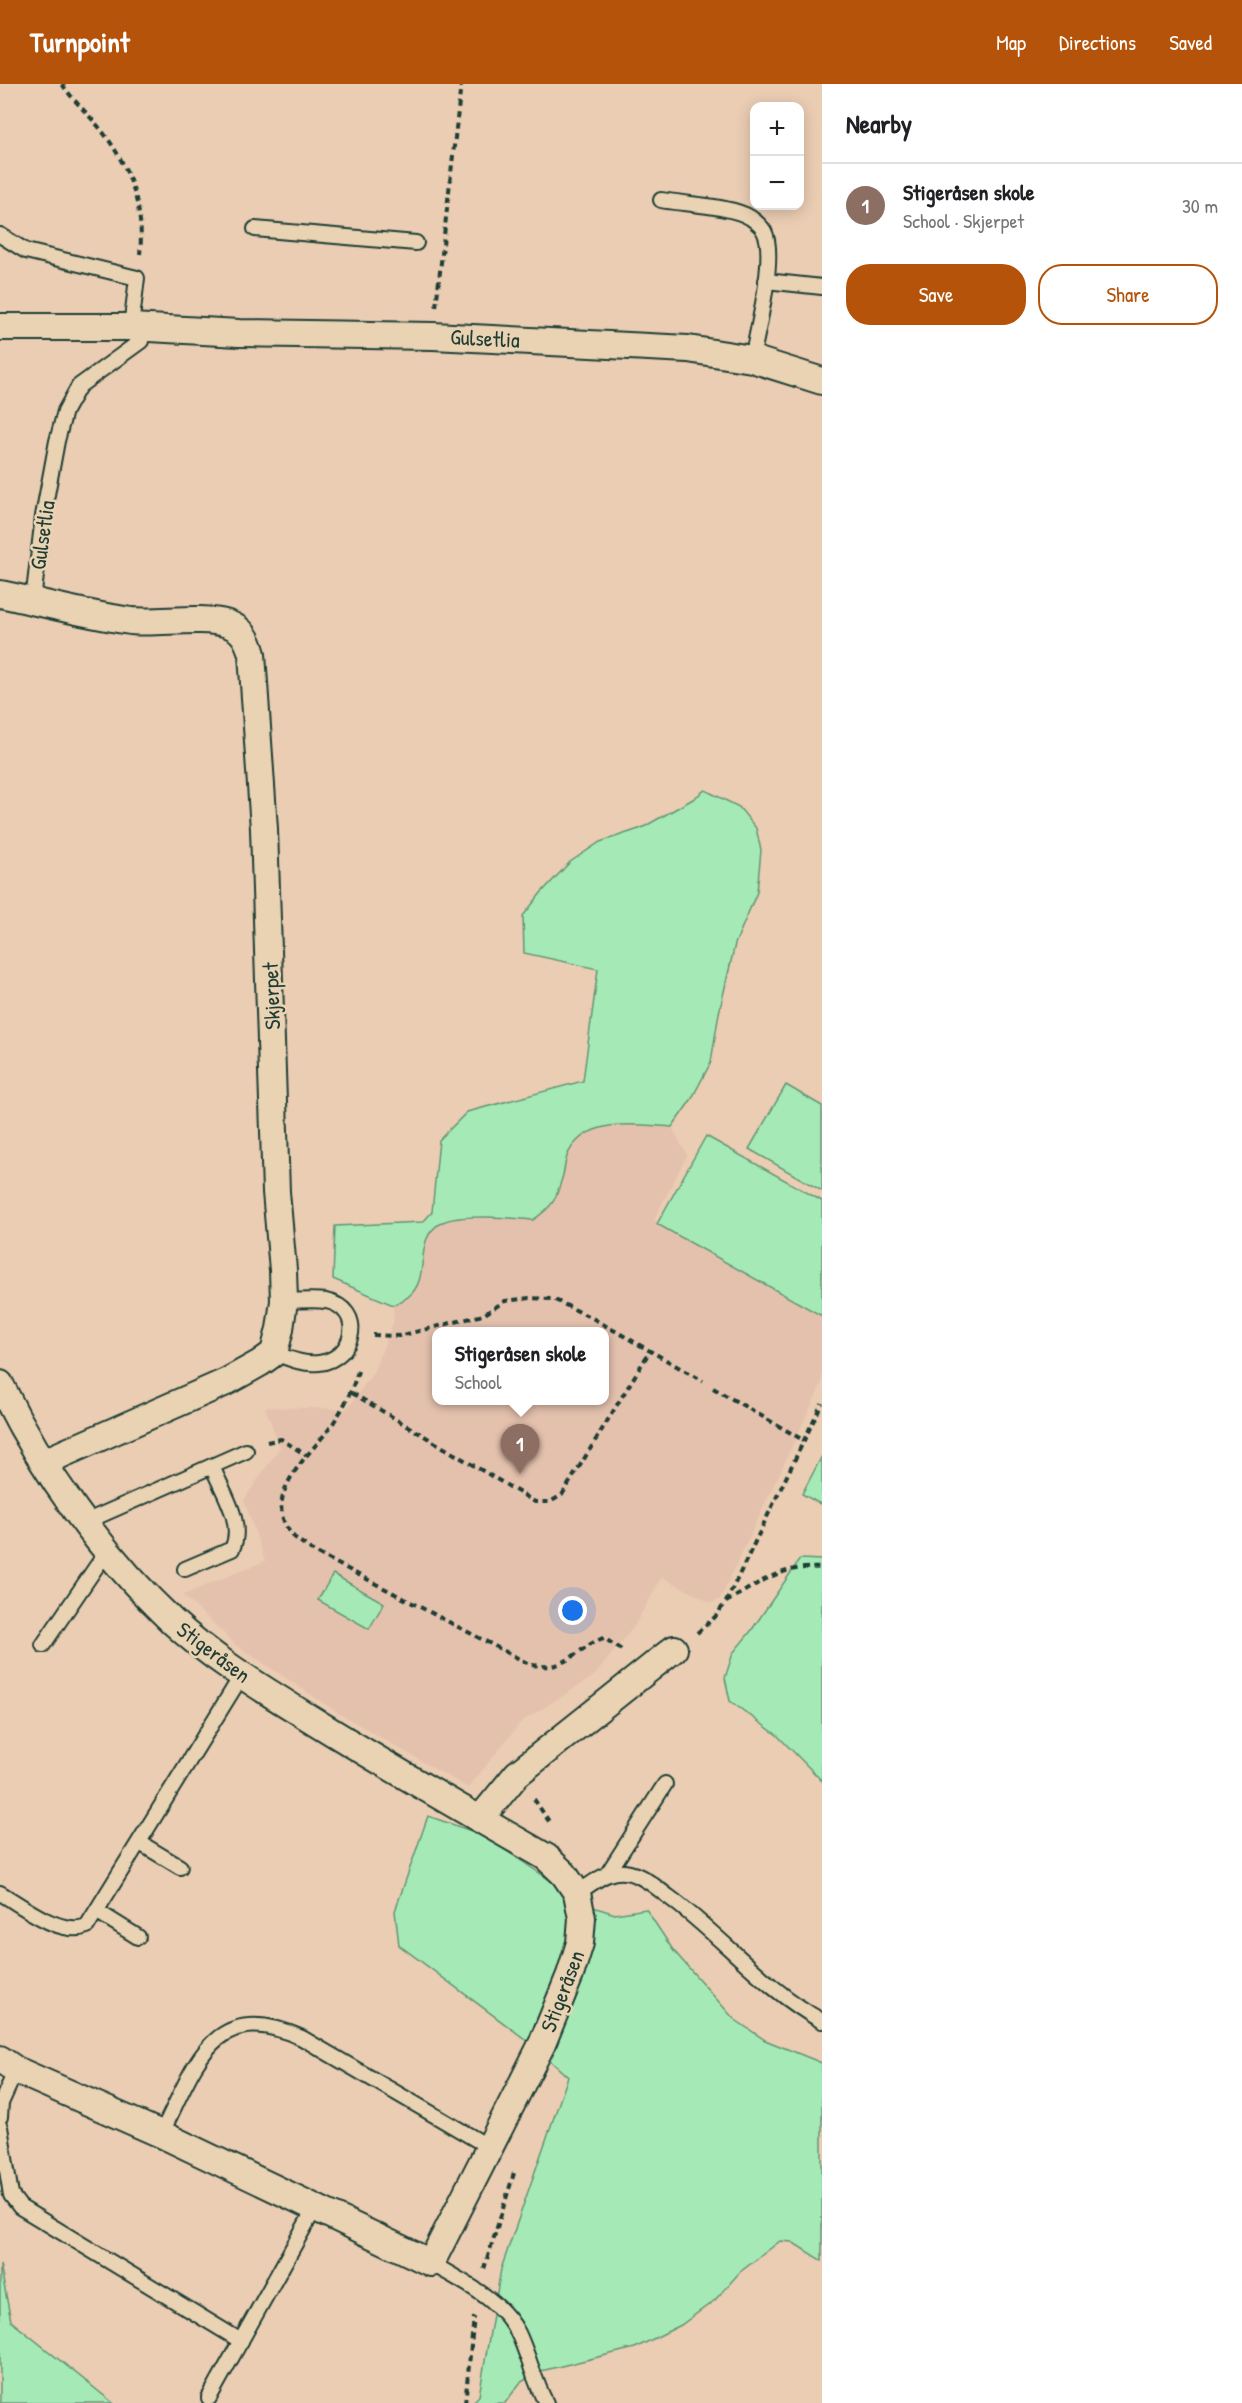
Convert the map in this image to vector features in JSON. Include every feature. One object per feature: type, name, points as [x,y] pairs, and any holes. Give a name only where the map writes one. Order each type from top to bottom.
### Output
[{"type":"street","name":"Gulsetlia","points":[[0,327],[138,327],[238,333],[433,336],[688,348],[752,359],[822,381]]},
{"type":"street","name":"Skjerpet","points":[[0,594],[132,621],[210,621],[228,624],[240,630],[248,640],[252,654],[258,724],[272,1014],[276,1192],[284,1301],[274,1353]]},
{"type":"street","points":[[44,1462],[226,1382],[260,1364],[274,1353]]},
{"type":"street","name":"Stigeråsen","points":[[0,1384],[44,1462],[85,1522],[129,1577],[174,1623],[242,1675],[412,1781],[546,1857],[564,1874],[577,1893],[582,1918],[580,1943],[570,1975],[542,2044],[431,2263]]},
{"type":"street","points":[[480,1819],[517,1774],[674,1649]]},
{"type":"street","points":[[8,2064],[316,2206],[431,2263]]},
{"type":"lane","points":[[661,200],[734,211],[751,218],[764,231],[769,248],[766,281],[752,359]]},
{"type":"lane","points":[[255,229],[416,243]]},
{"type":"lane","points":[[0,235],[26,251],[137,278],[138,327]]},
{"type":"lane","points":[[766,281],[822,287]]},
{"type":"lane","name":"Gulsetlia","points":[[33,601],[43,516],[65,411],[79,386],[141,341],[138,327]]},
{"type":"lane","points":[[274,1353],[302,1362],[325,1361],[340,1354],[357,1334],[348,1315],[338,1306],[325,1301],[284,1301]]},
{"type":"lane","points":[[85,1522],[246,1450]]},
{"type":"lane","points":[[185,1569],[232,1549],[237,1539],[237,1526],[212,1466]]},
{"type":"lane","points":[[43,1645],[107,1551]]},
{"type":"lane","points":[[0,1893],[52,1923],[67,1929],[78,1930],[87,1926],[98,1912],[242,1675]]},
{"type":"lane","points":[[577,1893],[608,1873],[665,1784]]},
{"type":"lane","points":[[140,1843],[180,1867]]},
{"type":"lane","points":[[608,1873],[630,1873],[651,1884],[688,1911],[766,1982],[822,2021]]},
{"type":"lane","points":[[98,1912],[138,1936]]},
{"type":"lane","points":[[161,2134],[199,2059],[213,2041],[230,2029],[254,2024],[279,2027],[302,2038],[489,2147]]},
{"type":"lane","points":[[0,2117],[8,2064]]},
{"type":"lane","points":[[0,2127],[11,2195],[20,2207],[241,2341]]},
{"type":"lane","points":[[209,2398],[316,2206]]},
{"type":"lane","points":[[431,2263],[479,2292],[505,2314],[518,2333],[536,2384],[546,2403]]},
{"type":"path","points":[[62,84],[116,150],[130,181],[139,208],[141,242],[137,278]]},
{"type":"path","points":[[433,336],[461,84]]},
{"type":"path","points":[[435,1327],[483,1315],[505,1301],[537,1298],[553,1299],[608,1327]]},
{"type":"path","points":[[432,1328],[399,1336],[357,1334],[358,1371],[351,1393],[329,1429],[289,1479],[282,1505],[285,1520],[294,1536],[313,1551],[531,1665],[551,1666],[564,1661],[593,1641],[604,1638],[611,1641],[647,1671]]},
{"type":"path","points":[[609,1328],[703,1381]]},
{"type":"path","points":[[351,1393],[535,1502],[550,1502],[562,1495],[650,1351]]},
{"type":"path","points":[[713,1388],[804,1440]]},
{"type":"path","points":[[674,1649],[716,1617],[726,1602],[822,1403]]},
{"type":"path","points":[[246,1450],[271,1440],[280,1439],[306,1455]]},
{"type":"path","points":[[726,1602],[777,1573],[801,1566],[822,1568]]},
{"type":"shaded area","points":[[627,1124],[672,1127],[687,1155],[654,1220],[822,1316],[822,1383],[720,1599],[712,1603],[662,1577],[635,1625],[594,1676],[521,1722],[468,1788],[340,1714],[236,1645],[183,1595],[265,1561],[244,1500],[280,1447],[265,1407],[347,1409],[373,1373],[394,1320],[393,1305],[410,1296],[422,1272],[423,1248],[431,1232],[442,1222],[458,1219],[502,1217],[533,1219],[545,1212],[569,1152],[583,1136],[599,1128]]},
{"type":"green space","points":[[705,790],[739,807],[756,828],[761,850],[757,892],[735,944],[719,1013],[711,1062],[691,1100],[672,1127],[615,1125],[588,1133],[577,1141],[568,1154],[554,1201],[533,1220],[472,1217],[441,1223],[432,1230],[427,1238],[420,1279],[416,1288],[407,1297],[393,1305],[333,1279],[335,1226],[423,1222],[432,1212],[439,1140],[467,1112],[583,1081],[598,969],[524,953],[523,916],[570,862],[600,842],[642,828]]},
{"type":"green space","points":[[786,1085],[822,1106],[822,1191],[749,1149]]},
{"type":"green space","points":[[706,1136],[822,1201],[822,1316],[657,1224]]},
{"type":"green space","points":[[822,1456],[822,1505],[802,1494]]},
{"type":"green space","points":[[800,1559],[822,1560],[822,1781],[777,1735],[730,1701],[725,1678],[733,1653],[751,1631]]},
{"type":"green space","points":[[333,1574],[384,1603],[369,1629],[318,1600]]},
{"type":"green space","points":[[428,1816],[483,1835],[587,1905],[615,1914],[646,1909],[673,1950],[734,2019],[765,2040],[822,2063],[822,2261],[792,2242],[780,2241],[740,2272],[715,2300],[681,2325],[635,2348],[537,2372],[520,2383],[505,2403],[472,2403],[479,2396],[501,2269],[568,2077],[533,2045],[399,1945],[395,1911]]},
{"type":"green space","points":[[0,2264],[11,2321],[113,2403],[0,2403]]},
{"type":"place","name":"Stigeråsen skole","points":[[520,1474]]}]
